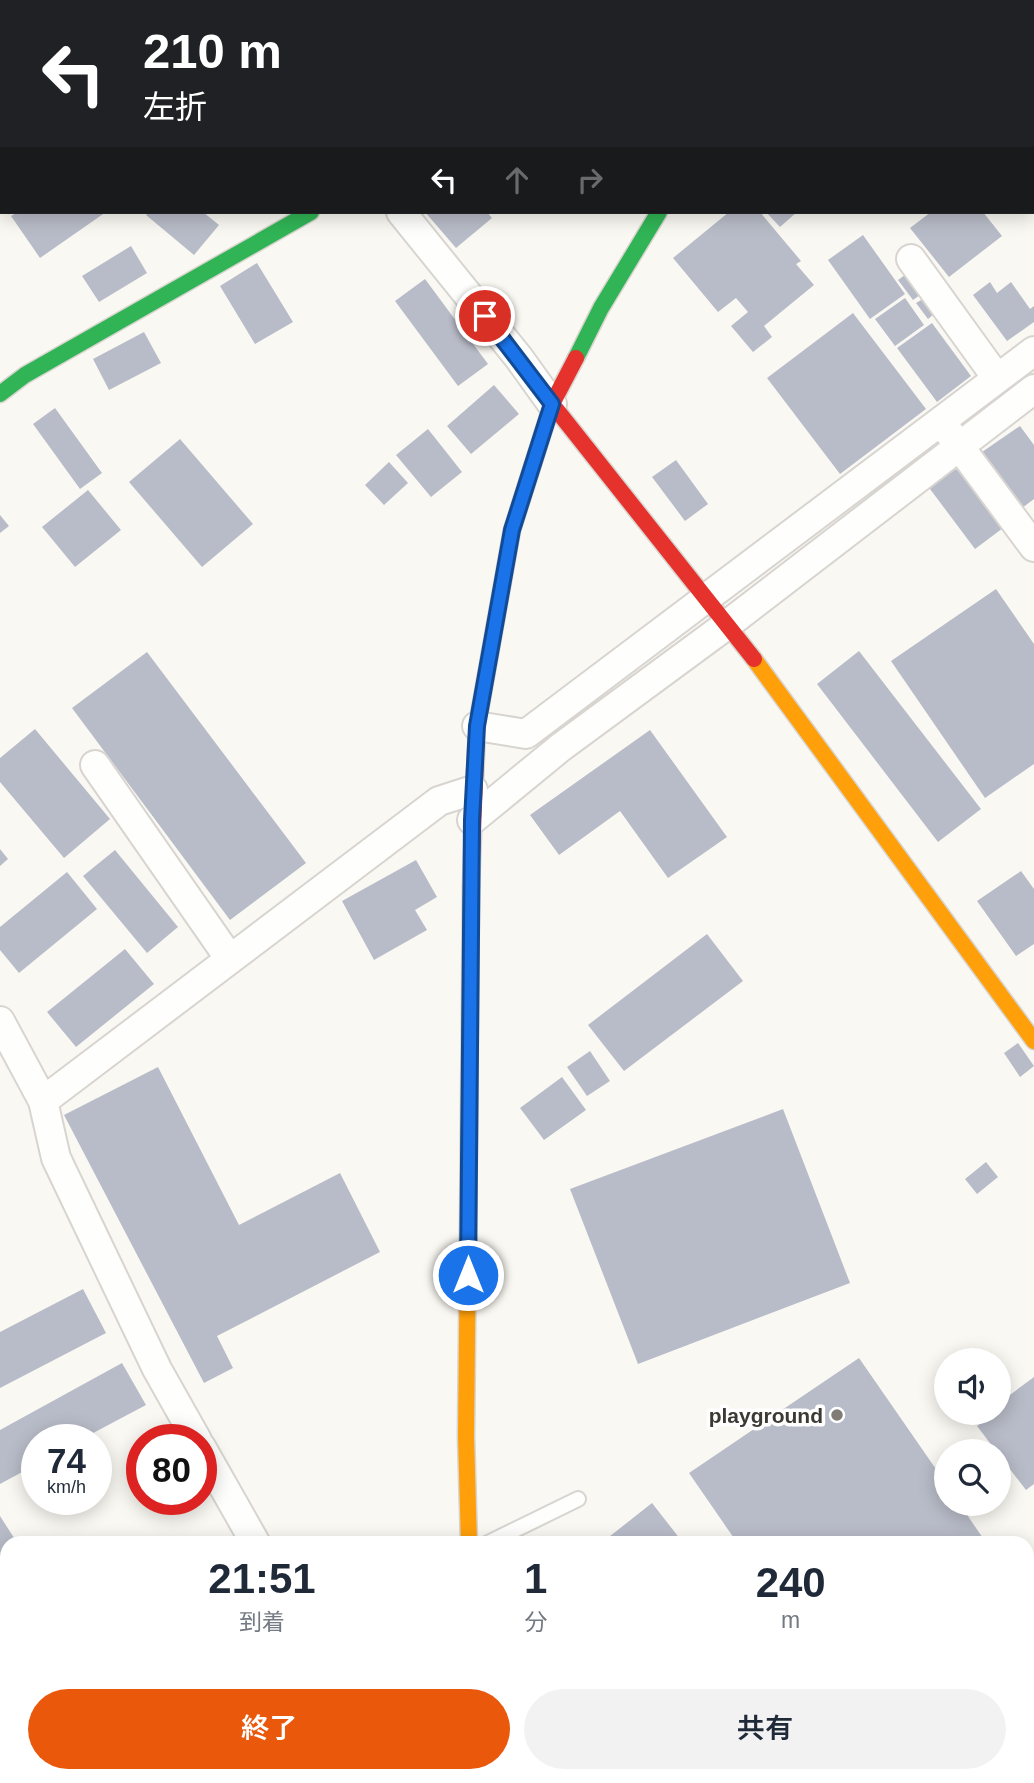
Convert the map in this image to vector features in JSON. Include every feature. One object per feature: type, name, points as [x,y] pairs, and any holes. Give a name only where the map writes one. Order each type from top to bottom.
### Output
[{"type":"main road","points":[[0,394],[25,376],[308,214]]},
{"type":"main road","points":[[469,1536],[467,1422],[472,820],[477,726],[512,530],[552,404],[601,308],[658,214]]},
{"type":"main road","points":[[552,404],[728,624],[1034,1041]]},
{"type":"street","points":[[403,214],[519,358],[552,404]]},
{"type":"street","points":[[911,258],[997,378]]},
{"type":"street","points":[[526,734],[1034,351]]},
{"type":"street","points":[[472,820],[561,747],[728,624],[1034,389]]},
{"type":"street","points":[[940,420],[1034,547]]},
{"type":"street","points":[[477,726],[526,734],[561,747]]},
{"type":"street","points":[[95,765],[230,959]]},
{"type":"street","points":[[43,1101],[439,802],[473,790]]},
{"type":"street","points":[[0,1021],[43,1101],[56,1158],[157,1369],[188,1424]]},
{"type":"street","points":[[217,1475],[251,1536]]},
{"type":"lane","points":[[502,1536],[578,1499]]},
{"type":"building","points":[[14,214],[103,214],[40,258],[11,216]]},
{"type":"building","points":[[205,214],[219,225],[194,255],[146,215]]},
{"type":"building","points":[[427,214],[489,214],[492,218],[456,248]]},
{"type":"building","points":[[727,214],[762,214],[801,261],[796,264],[814,285],[764,326],[772,337],[753,352],[731,326],[748,312],[736,298],[718,312],[673,258]]},
{"type":"building","points":[[768,214],[795,214],[780,227]]},
{"type":"building","points":[[928,214],[985,214],[1002,236],[949,277],[910,228]]},
{"type":"building","points":[[863,235],[905,294],[870,319],[828,260]]},
{"type":"building","points":[[131,246],[147,273],[99,302],[82,276]]},
{"type":"building","points":[[257,263],[293,322],[255,344],[220,286]]},
{"type":"building","points":[[905,275],[920,295],[913,300],[898,280]]},
{"type":"building","points":[[425,279],[488,364],[458,386],[395,301]]},
{"type":"building","points":[[990,282],[997,293],[1011,282],[1030,309],[1034,306],[1034,322],[1007,341],[973,295]]},
{"type":"building","points":[[905,298],[924,325],[895,346],[875,319]]},
{"type":"building","points":[[923,299],[934,314],[928,319],[916,303]]},
{"type":"building","points":[[853,313],[926,409],[840,474],[767,378]]},
{"type":"building","points":[[932,323],[971,376],[937,402],[897,348]]},
{"type":"building","points":[[144,332],[161,363],[109,390],[93,359]]},
{"type":"building","points":[[494,385],[519,414],[471,454],[447,426]]},
{"type":"building","points":[[55,408],[102,473],[80,489],[33,424]]},
{"type":"building","points":[[1020,426],[1034,445],[1034,499],[1022,508],[982,452]]},
{"type":"building","points":[[428,429],[462,472],[431,497],[396,455]]},
{"type":"building","points":[[180,439],[253,524],[202,567],[129,482]]},
{"type":"building","points":[[676,460],[708,504],[685,521],[652,477]]},
{"type":"building","points":[[389,462],[408,483],[384,505],[365,485]]},
{"type":"building","points":[[950,462],[956,470],[963,465],[1007,525],[975,549],[924,481]]},
{"type":"building","points":[[88,490],[121,530],[75,567],[42,527]]},
{"type":"building","points":[[0,515],[9,526],[0,533]]},
{"type":"building","points":[[996,589],[1034,644],[1034,764],[985,798],[891,661]]},
{"type":"building","points":[[859,651],[981,809],[938,842],[817,684]]},
{"type":"building","points":[[147,652],[306,863],[230,920],[72,708]]},
{"type":"building","points":[[35,729],[110,819],[64,858],[0,782],[0,758]]},
{"type":"building","points":[[650,730],[727,837],[668,878],[620,811],[559,855],[530,815]]},
{"type":"building","points":[[0,849],[8,859],[0,866]]},
{"type":"building","points":[[115,850],[178,927],[147,953],[83,876]]},
{"type":"building","points":[[416,860],[437,897],[415,910],[427,930],[374,960],[342,901]]},
{"type":"building","points":[[1021,871],[1034,889],[1034,944],[1016,956],[977,901]]},
{"type":"building","points":[[67,872],[97,909],[19,973],[0,950],[0,927]]},
{"type":"building","points":[[707,934],[743,981],[624,1071],[588,1025]]},
{"type":"building","points":[[125,949],[154,984],[76,1047],[47,1012]]},
{"type":"building","points":[[1018,1043],[1034,1066],[1020,1077],[1004,1053]]},
{"type":"building","points":[[590,1051],[610,1081],[587,1096],[567,1067]]},
{"type":"building","points":[[158,1067],[239,1225],[340,1173],[380,1252],[217,1336],[233,1368],[204,1383],[64,1115]]},
{"type":"building","points":[[562,1077],[586,1110],[544,1140],[520,1108]]},
{"type":"building","points":[[783,1109],[850,1283],[638,1364],[570,1189]]},
{"type":"building","points":[[986,1162],[998,1177],[977,1194],[965,1179]]},
{"type":"building","points":[[83,1289],[106,1333],[0,1388],[0,1332]]},
{"type":"building","name":"playground","points":[[859,1358],[934,1466],[934,1516],[968,1516],[982,1536],[732,1536],[689,1473]]},
{"type":"building","points":[[122,1363],[146,1405],[110,1424],[21,1424],[21,1473],[0,1484],[0,1430]]},
{"type":"building","points":[[1034,1377],[1034,1484],[1026,1490],[1011,1471],[1011,1439],[987,1439],[977,1426],[1011,1425],[1011,1394]]},
{"type":"building","points":[[652,1503],[678,1536],[610,1536]]},
{"type":"building","points":[[0,1516],[13,1536],[0,1536]]},
{"type":"traffic: fast","points":[[0,394],[25,375],[307,214]]},
{"type":"traffic: fast","points":[[576,358],[601,308],[658,214]]},
{"type":"traffic: fast","points":[[468,1239],[471,886]]},
{"type":"traffic: slow","points":[[754,659],[1034,1041]]},
{"type":"traffic: slow","points":[[468,1239],[466,1436],[469,1536]]},
{"type":"traffic: jam","points":[[471,886],[477,726],[512,530],[552,404],[576,358]]},
{"type":"traffic: jam","points":[[552,404],[754,659]]},
{"type":"place","name":"playground","points":[[837,1415]]},
{"type":"route","points":[[468,1275],[472,820],[477,726],[512,530],[552,404],[485,316]]}]
